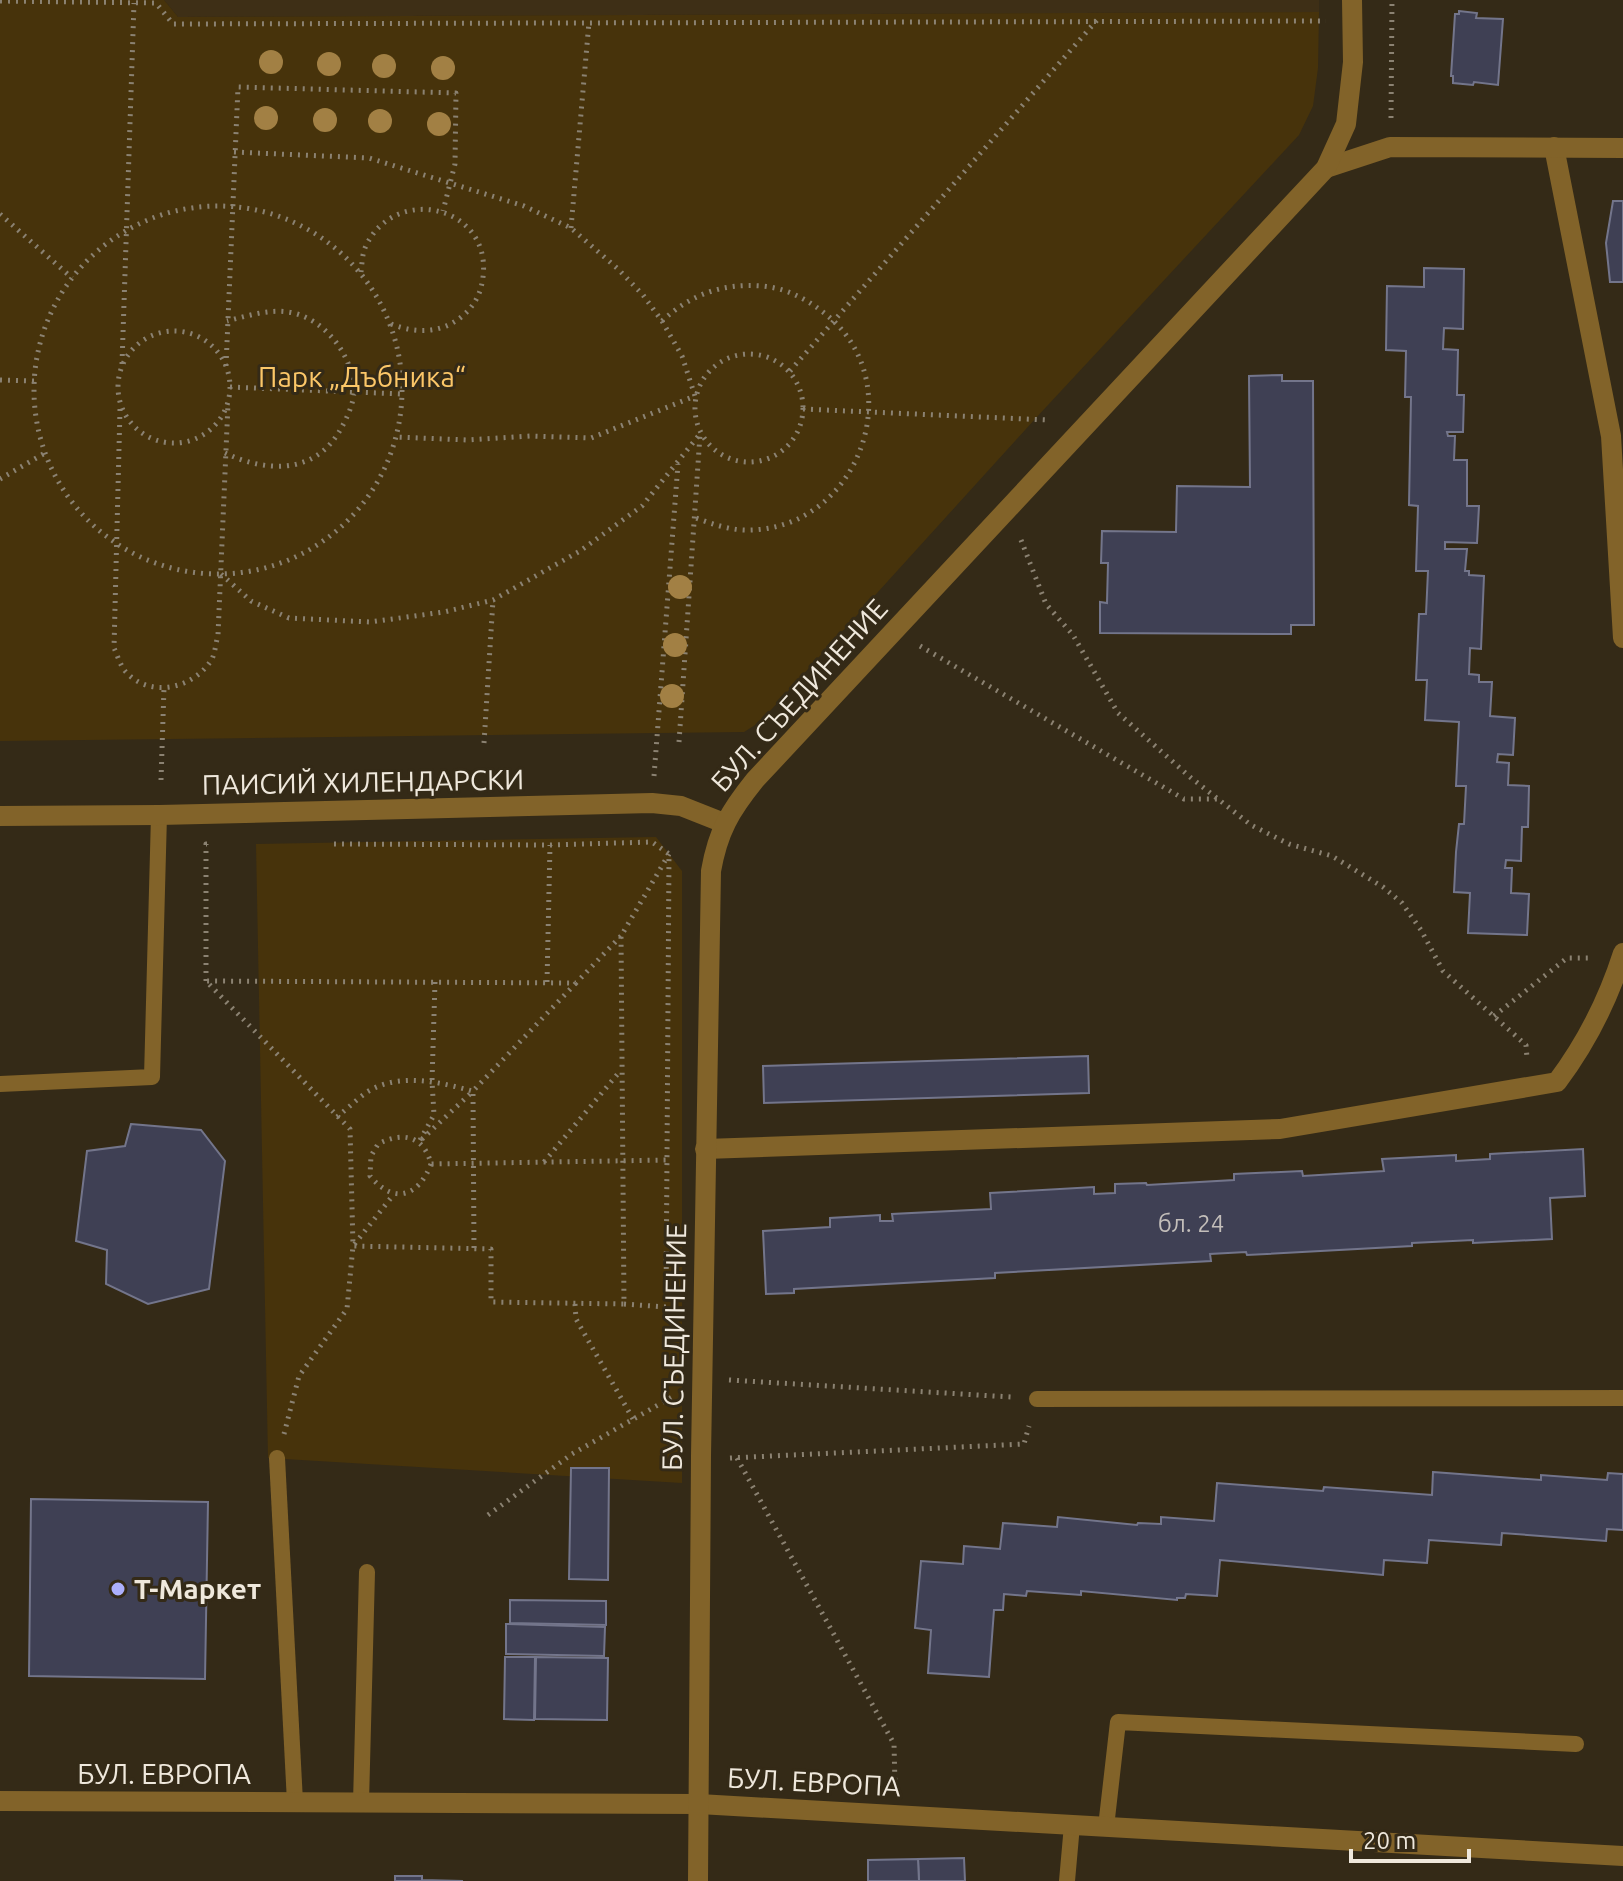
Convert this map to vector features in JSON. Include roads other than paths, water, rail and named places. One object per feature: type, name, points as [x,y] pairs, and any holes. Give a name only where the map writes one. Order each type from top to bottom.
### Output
[{"type":"street","name":"БУЛ. СЪЕДИНЕНИЕ","points":[[698,1881],[705,1149],[711,871],[716,843],[736,803],[766,769],[1326,168],[1346,124],[1353,62],[1352,0]]},
{"type":"street","points":[[1326,168],[1390,147],[1623,148]]},
{"type":"street","points":[[1554,147],[1611,436],[1623,638]]},
{"type":"street","name":"ПАИСИЙ ХИЛЕНДАРСКИ","points":[[0,816],[652,803],[681,806],[724,823]]},
{"type":"street","points":[[705,1149],[1280,1129],[1557,1082],[1583,1046],[1616,977],[1622,955]]},
{"type":"street","name":"БУЛ. ЕВРОПА","points":[[0,1801],[699,1804],[1623,1856]]},
{"type":"lane","points":[[0,1084],[152,1077],[159,815]]},
{"type":"lane","points":[[1037,1399],[1623,1398]]},
{"type":"lane","points":[[277,1458],[295,1802]]},
{"type":"lane","points":[[361,1803],[367,1572]]},
{"type":"lane","points":[[1106,1827],[1118,1722],[1576,1744]]},
{"type":"lane","points":[[1067,1881],[1072,1825]]},
{"type":"place","name":"Т-Маркет","points":[[118,1589]]},
{"type":"park label","name":"Парк „Дъбника“","points":[[362,377]]}]
